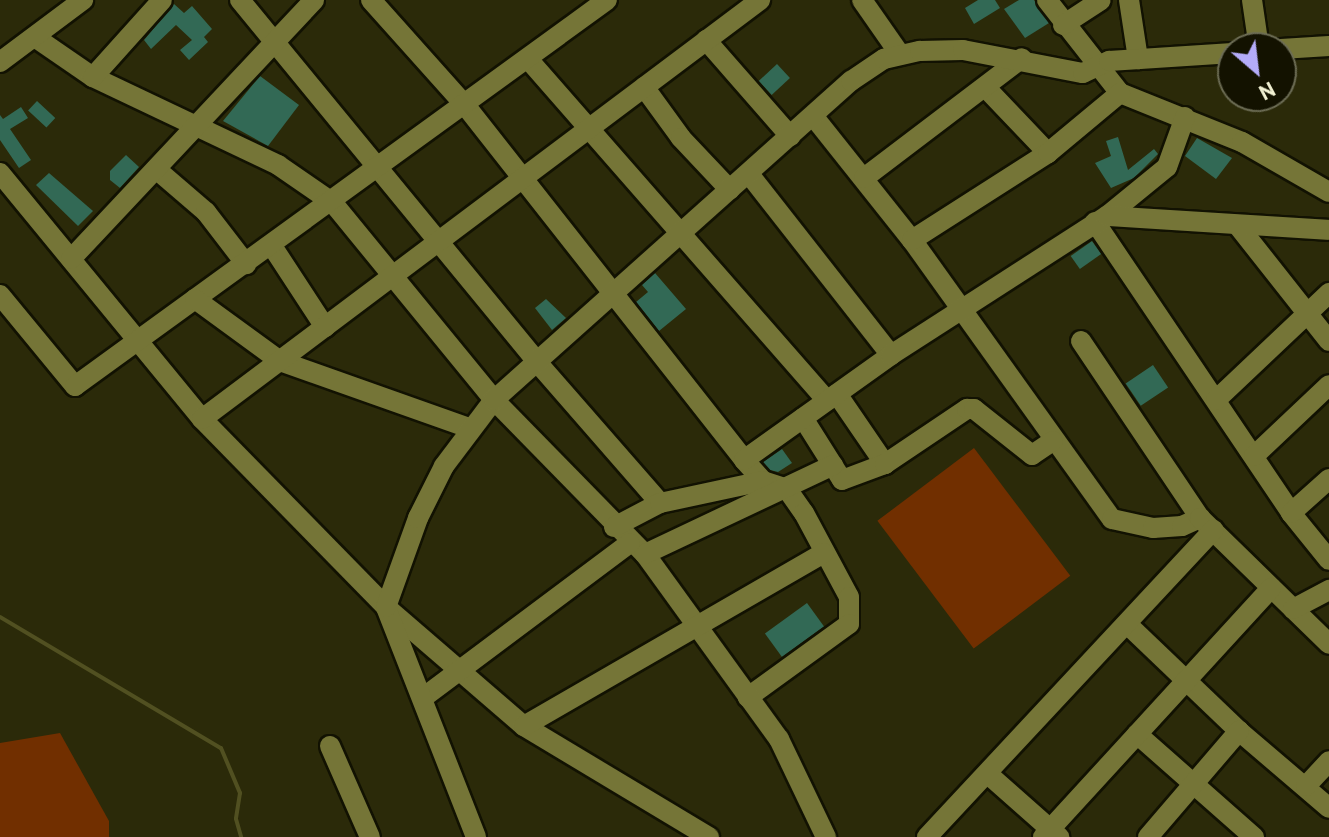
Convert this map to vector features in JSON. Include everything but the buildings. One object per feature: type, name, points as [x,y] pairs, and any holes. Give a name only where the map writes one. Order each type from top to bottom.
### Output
[{"type":"street","points":[[0,62],[83,0]]},
{"type":"street","points":[[93,77],[162,0]]},
{"type":"street","points":[[240,0],[537,362],[660,503]]},
{"type":"street","points":[[71,259],[197,126],[274,39],[314,0]]},
{"type":"street","points":[[371,0],[465,105],[744,460],[763,481],[787,489],[849,597],[849,624],[748,697]]},
{"type":"street","points":[[3,305],[75,386],[333,203],[607,0]]},
{"type":"street","points":[[202,419],[760,0]]},
{"type":"street","points":[[862,0],[899,53]]},
{"type":"street","points":[[1047,0],[1063,25],[1120,93],[1242,142],[1329,192]]},
{"type":"street","points":[[1063,25],[1101,0]]},
{"type":"street","points":[[1129,0],[1138,59]]},
{"type":"street","points":[[1252,0],[1257,32]]},
{"type":"street","points":[[36,38],[93,77],[278,165],[333,203],[494,400],[638,549],[779,739],[826,837]]},
{"type":"street","points":[[706,40],[790,136]]},
{"type":"street","points":[[1297,48],[1329,46]]},
{"type":"street","points":[[476,837],[424,697],[386,607],[418,518],[469,428],[494,400],[851,81],[899,53],[963,50],[1022,58],[1083,73],[1098,66],[1138,59],[1217,54]]},
{"type":"street","points":[[864,178],[1022,58]]},
{"type":"street","points":[[528,59],[681,234],[832,398],[885,464]]},
{"type":"street","points":[[644,87],[730,190]]},
{"type":"street","points":[[986,88],[1048,153]]},
{"type":"street","points":[[912,240],[1048,153],[1120,93]]},
{"type":"street","points":[[814,117],[912,240],[959,310],[1112,519],[1153,528],[1206,524]]},
{"type":"street","points":[[744,460],[891,355],[1101,219],[1167,167],[1185,117]]},
{"type":"street","points":[[156,169],[206,212],[246,264]]},
{"type":"street","points":[[0,173],[202,419],[386,607],[524,726],[709,837]]},
{"type":"street","points":[[749,174],[891,355]]},
{"type":"street","points":[[1101,219],[1329,230]]},
{"type":"street","points":[[1101,219],[1291,513],[1329,560]]},
{"type":"street","points":[[1239,227],[1329,341]]},
{"type":"street","points":[[272,246],[325,327]]},
{"type":"street","points":[[1216,400],[1329,293]]},
{"type":"street","points":[[195,299],[280,361],[469,428]]},
{"type":"street","points":[[1081,341],[1206,524],[1329,644]]},
{"type":"street","points":[[1254,456],[1329,385]]},
{"type":"street","points":[[803,418],[842,480],[885,464],[967,409],[974,409],[1032,455],[1053,441]]},
{"type":"street","points":[[424,697],[638,549],[787,489],[833,465]]},
{"type":"street","points":[[1291,513],[1329,479]]},
{"type":"street","points":[[614,527],[660,503],[763,481]]},
{"type":"street","points":[[927,837],[989,775],[1127,624],[1206,524]]},
{"type":"street","points":[[524,726],[696,624],[824,553]]},
{"type":"street","points":[[989,775],[1051,834],[1137,734],[1271,588]]},
{"type":"street","points":[[1293,609],[1329,590]]},
{"type":"street","points":[[1127,624],[1239,731],[1329,808]]},
{"type":"street","points":[[1148,837],[1189,785],[1239,731]]},
{"type":"street","points":[[1137,734],[1189,785],[1254,837]]},
{"type":"street","points":[[330,746],[370,837]]},
{"type":"street","points":[[1306,786],[1329,761]]},
{"type":"shaded area","points":[[974,448],[1070,576],[974,649],[877,521]]},
{"type":"shaded area","points":[[60,733],[109,821],[109,837],[0,837],[0,743]]},
{"type":"waterway","points":[[0,617],[221,748],[240,793],[236,819],[241,837]]}]
